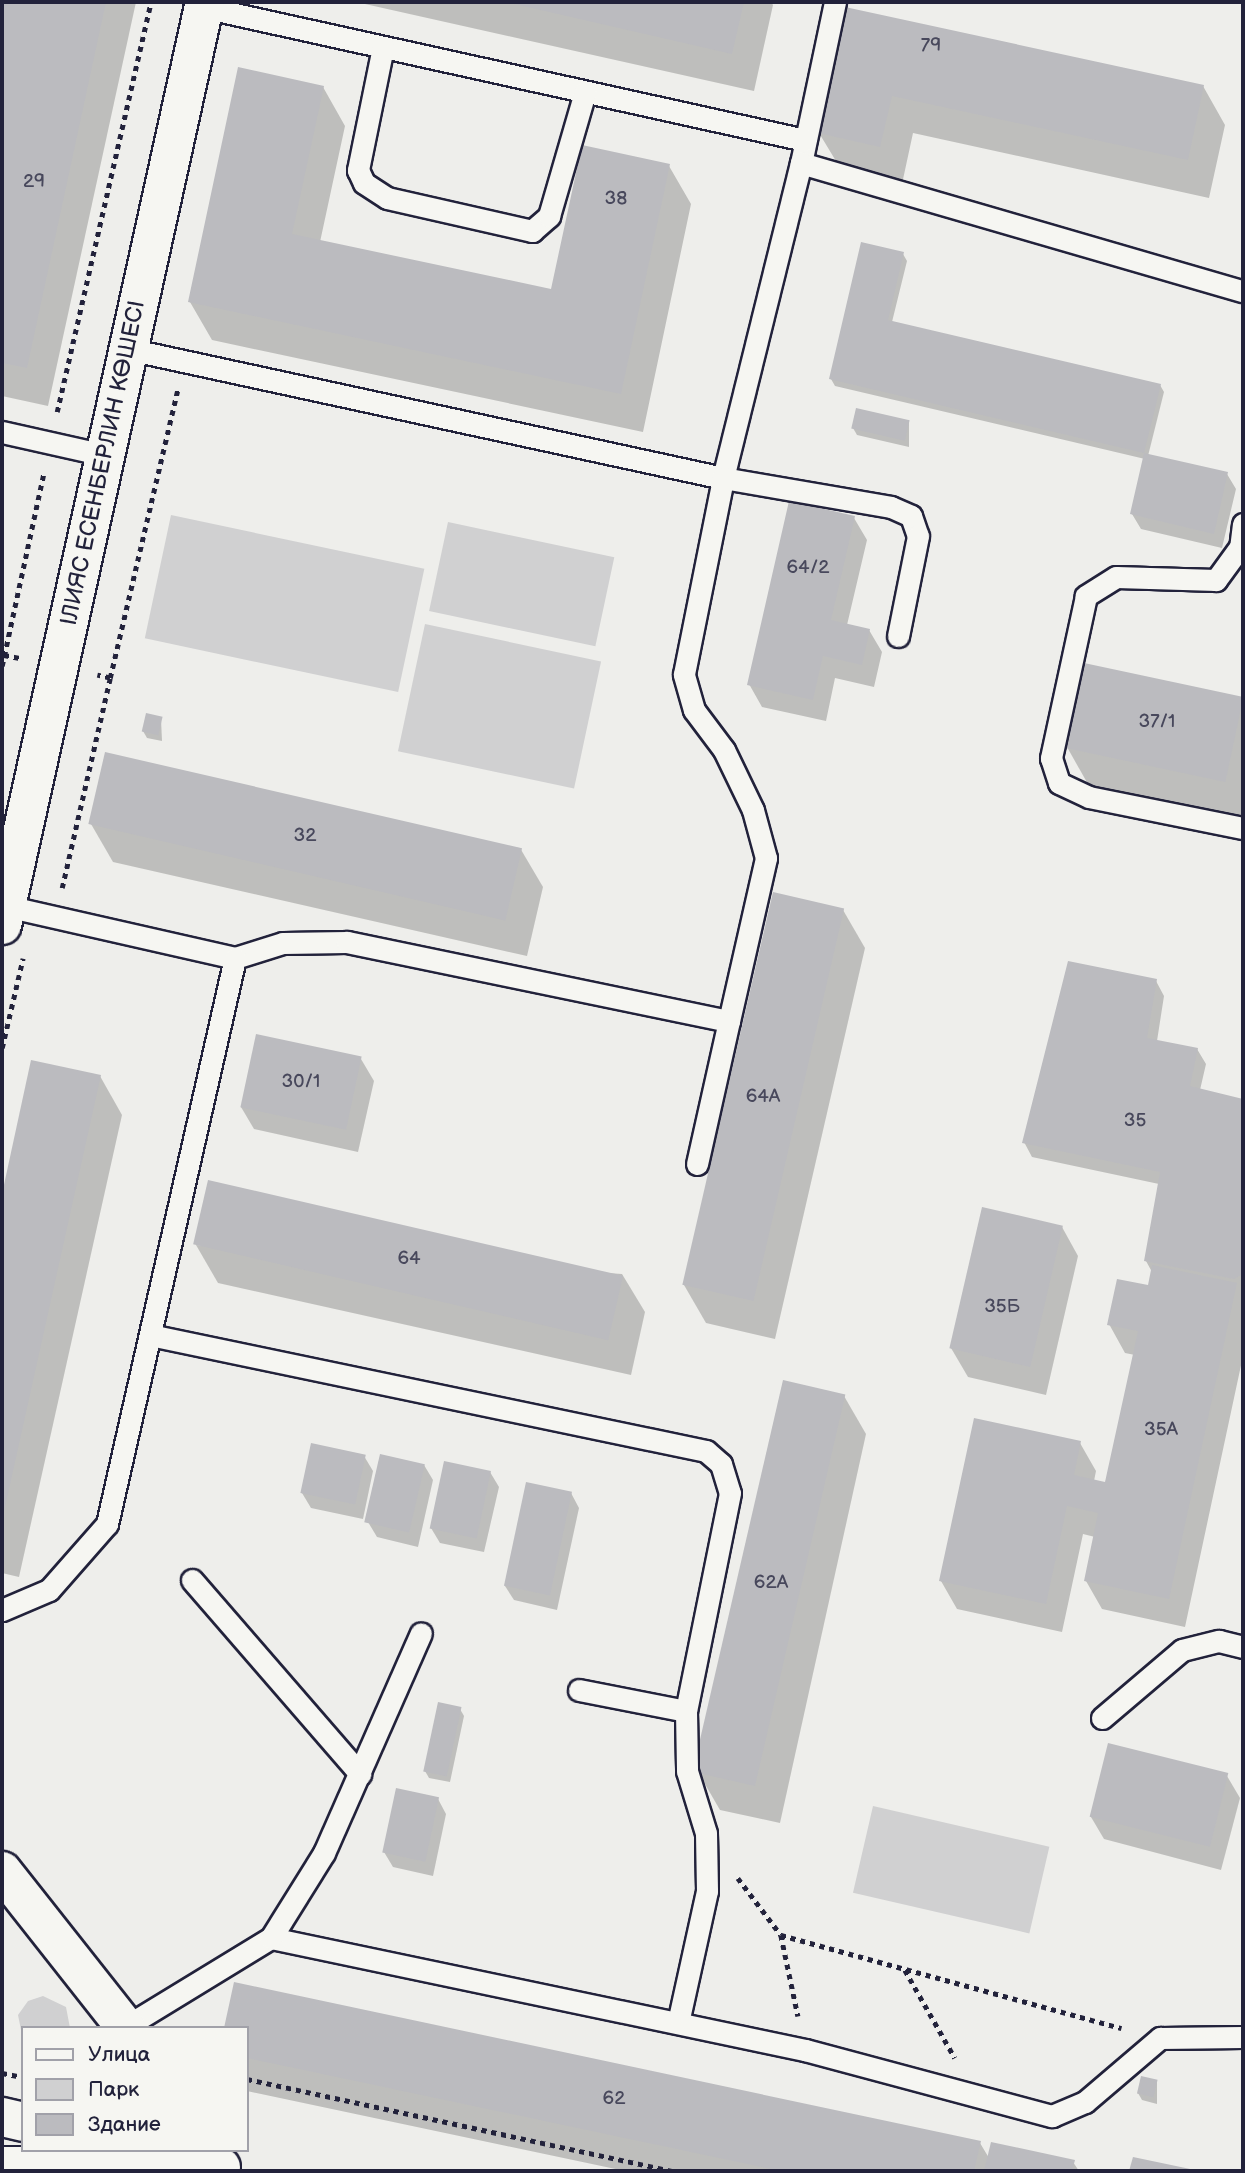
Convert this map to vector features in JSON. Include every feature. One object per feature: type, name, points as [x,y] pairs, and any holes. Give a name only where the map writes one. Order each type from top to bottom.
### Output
[{"type":"street","name":"ІЛИЯС ЕСЕНБЕРЛИН КӨШЕСІ","points":[[14,915],[105,455],[204,5]]},
{"type":"street","points":[[2,1871],[124,2026]]},
{"type":"street","points":[[2,2117],[21,2122]]},
{"type":"street","points":[[159,2152],[224,2163]]},
{"type":"street","points":[[2,2166],[82,2170],[224,2163]]},
{"type":"lane","points":[[697,1164],[766,858],[753,810],[724,750],[694,710],[684,674],[723,478],[801,163],[835,2]]},
{"type":"lane","points":[[204,5],[805,140]]},
{"type":"lane","points":[[383,47],[358,170],[364,183],[387,198],[532,231],[549,216],[585,92]]},
{"type":"lane","points":[[801,163],[1243,291]]},
{"type":"lane","points":[[128,349],[723,478],[891,507],[911,516],[918,536],[898,636]]},
{"type":"lane","points":[[2,432],[105,455]]},
{"type":"lane","points":[[1243,524],[1240,547],[1216,580],[1116,577],[1086,596],[1051,758],[1059,783],[1089,797],[1243,828]]},
{"type":"lane","points":[[14,915],[234,958],[283,943],[347,942],[729,1021]]},
{"type":"lane","points":[[2,1610],[49,1590],[107,1524],[234,958]]},
{"type":"lane","points":[[150,1335],[706,1451],[721,1464],[730,1493],[686,1711],[687,1770],[706,1833],[708,1891],[678,2023]]},
{"type":"lane","points":[[192,1580],[360,1774]]},
{"type":"lane","points":[[127,2026],[271,1938],[324,1853],[421,1633]]},
{"type":"lane","points":[[1102,1718],[1182,1650],[1219,1641],[1243,1647]]},
{"type":"lane","points":[[579,1690],[686,1711]]},
{"type":"lane","points":[[271,1938],[805,2050],[978,2099],[1052,2116],[1085,2102],[1160,2038],[1243,2037]]},
{"type":"path","points":[[2,666],[151,2]]},
{"type":"path","points":[[110,678],[184,361]]},
{"type":"path","points":[[2,1048],[14,915]]},
{"type":"path","points":[[706,1833],[781,1935],[805,2050]]},
{"type":"path","points":[[781,1935],[1160,2038]]},
{"type":"path","points":[[905,1970],[978,2099]]},
{"type":"path","points":[[2,2073],[21,2077]]},
{"type":"path","points":[[248,2079],[674,2171]]},
{"type":"green space","points":[[171,515],[424,569],[398,692],[145,638]]},
{"type":"green space","points":[[448,522],[614,557],[595,646],[429,611]]},
{"type":"green space","points":[[425,624],[601,661],[574,789],[398,751]]},
{"type":"green space","points":[[873,1806],[1049,1847],[1029,1933],[853,1893]]},
{"type":"green space","points":[[43,1996],[66,2007],[70,2026],[21,2026],[21,2030],[18,2015],[28,2001]]},
{"type":"building","points":[[2,2],[106,2],[27,368],[2,363]]},
{"type":"building","points":[[506,2],[744,2],[732,54]]},
{"type":"building","points":[[845,7],[1204,85],[1188,160],[892,96],[880,147],[818,133]]},
{"type":"building","points":[[238,67],[324,86],[292,234],[551,289],[582,145],[670,164],[621,394],[188,302]]},
{"type":"building","points":[[861,242],[904,252],[888,320],[1161,384],[1144,453],[829,379]]},
{"type":"building","points":[[856,408],[910,420],[905,441],[851,428]]},
{"type":"building","points":[[1144,453],[1228,472],[1214,534],[1130,514]]},
{"type":"building","points":[[789,501],[855,516],[831,620],[870,629],[862,665],[823,656],[813,700],[747,685]]},
{"type":"building","points":[[1084,663],[1243,697],[1225,782],[1066,748]]},
{"type":"building","points":[[146,713],[163,717],[158,735],[142,732]]},
{"type":"building","points":[[105,752],[522,848],[505,920],[88,824]]},
{"type":"building","points":[[773,892],[844,908],[753,1301],[682,1285]]},
{"type":"building","points":[[1068,961],[1157,979],[1147,1038],[1198,1048],[1190,1086],[1243,1099],[1243,1274],[1234,1279],[1144,1261],[1160,1172],[1022,1143]]},
{"type":"building","points":[[256,1034],[362,1056],[346,1130],[240,1107]]},
{"type":"building","points":[[31,1060],[101,1075],[3,1516],[2,1194]]},
{"type":"building","points":[[208,1180],[623,1276],[608,1340],[193,1244]]},
{"type":"building","points":[[982,1207],[1063,1226],[1030,1367],[949,1348]]},
{"type":"building","points":[[1152,1265],[1237,1283],[1169,1599],[1084,1581],[1098,1513],[1067,1506],[1046,1604],[939,1581],[974,1418],[1081,1441],[1074,1475],[1105,1482],[1138,1331],[1107,1325],[1117,1279],[1148,1285]]},
{"type":"building","points":[[783,1380],[845,1394],[755,1786],[693,1772]]},
{"type":"building","points":[[311,1443],[366,1455],[355,1505],[300,1493]]},
{"type":"building","points":[[380,1454],[425,1464],[409,1533],[364,1522]]},
{"type":"building","points":[[444,1461],[491,1471],[477,1538],[430,1528]]},
{"type":"building","points":[[526,1482],[572,1492],[550,1595],[504,1586]]},
{"type":"building","points":[[438,1702],[461,1707],[447,1776],[423,1771]]},
{"type":"building","points":[[1108,1743],[1228,1773],[1210,1847],[1090,1817]]},
{"type":"building","points":[[396,1788],[439,1797],[425,1862],[382,1853]]},
{"type":"building","points":[[234,1982],[981,2141],[974,2171],[780,2171],[248,2058],[248,2026],[224,2026]]},
{"type":"building","points":[[1141,2076],[1158,2080],[1154,2097],[1137,2094]]},
{"type":"building","points":[[991,2142],[1075,2160],[1072,2171],[984,2171]]},
{"type":"building","points":[[1133,2157],[1195,2170],[1195,2171],[1129,2171]]}]
